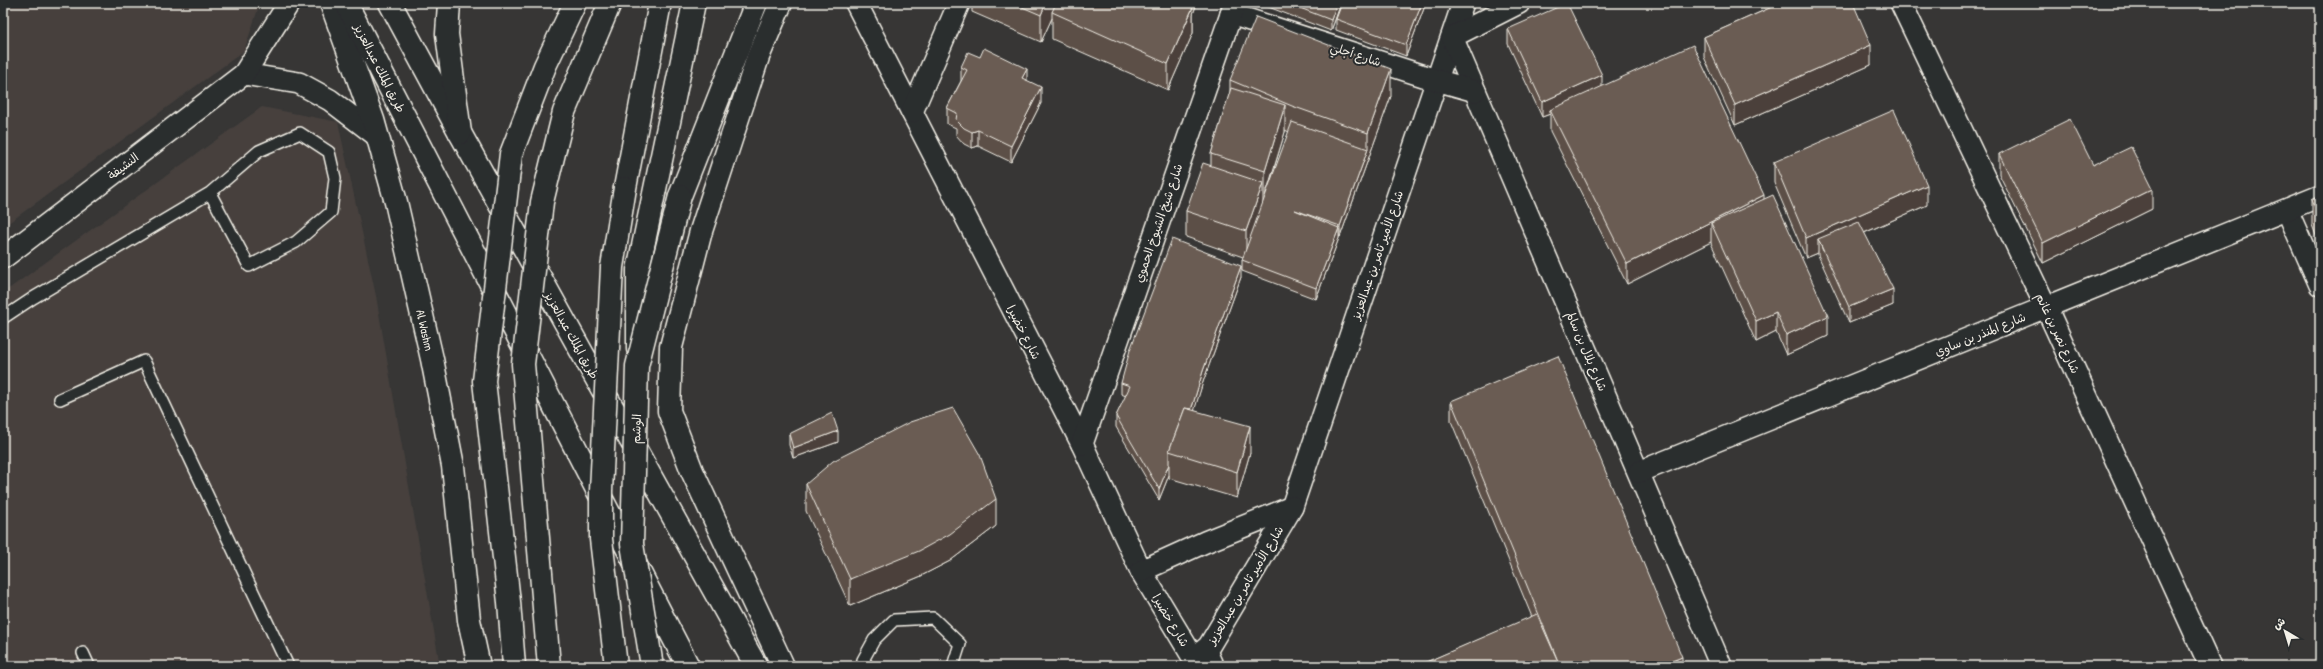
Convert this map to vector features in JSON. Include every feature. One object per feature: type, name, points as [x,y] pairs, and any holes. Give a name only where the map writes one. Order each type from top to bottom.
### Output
[{"type":"main road","name":"Al Washm","points":[[331,3],[377,136],[406,247],[432,359],[453,466],[469,620],[479,666]]},
{"type":"main road","name":"طريق الملك عبدالعزيز","points":[[346,3],[688,666]]},
{"type":"main road","name":"طريق الملك عبدالعزيز","points":[[390,3],[460,133],[756,666]]},
{"type":"main road","points":[[449,3],[447,34],[460,133]]},
{"type":"main road","points":[[514,666],[509,602],[484,381],[511,154],[545,66],[575,3]]},
{"type":"main road","points":[[549,666],[523,364],[543,195],[564,112],[610,3]]},
{"type":"main road","points":[[616,666],[600,539],[600,491],[612,267],[625,188],[660,3]]},
{"type":"main road","points":[[637,366],[638,270],[694,3]]},
{"type":"main road","name":"الوشم","points":[[652,666],[632,544],[637,366],[680,196],[756,3]]},
{"type":"main road","points":[[781,3],[758,57],[701,231],[671,347],[669,411],[692,471],[783,666]]},
{"type":"street","points":[[288,3],[244,74],[299,83],[330,100],[377,136]]},
{"type":"street","name":"شارع خضيرا","points":[[856,3],[1082,444],[1141,571],[1200,657]]},
{"type":"street","points":[[912,112],[959,3]]},
{"type":"street","name":"شارع الأمير ثامر بن عبدالعزيز","points":[[1200,657],[1292,507],[1463,3]]},
{"type":"street","points":[[1452,37],[1519,3]]},
{"type":"street","name":"شارع نصر بن غانم","points":[[1901,3],[2046,307],[2210,666]]},
{"type":"street","name":"شارع أجلي","points":[[1233,8],[1436,80],[1475,90]]},
{"type":"street","name":"شارع شيخ الشيوخ الحموي","points":[[1082,444],[1233,8]]},
{"type":"street","name":"شارع بلال بن سالم","points":[[1452,37],[1721,666]]},
{"type":"street","name":"النشيفة","points":[[3,258],[244,74]]},
{"type":"street","name":"شارع المنذر بن ساوي","points":[[1639,472],[2320,196]]},
{"type":"street","points":[[2287,210],[2320,285]]},
{"type":"street","name":"شارع الأمير ثامر بن عبدالعزيز","points":[[1141,571],[1205,542],[1292,507]]},
{"type":"lane","points":[[3,318],[33,298],[210,194],[260,151],[300,133],[329,152],[335,178],[331,212],[296,242],[249,266],[210,194]]},
{"type":"lane","points":[[60,399],[144,361],[288,666]]},
{"type":"lane","points":[[868,666],[863,660],[874,640],[894,620],[933,618],[960,644],[953,666]]},
{"type":"lane","points":[[83,653],[89,666]]},
{"type":"lane","points":[[1200,657],[1218,666]]},
{"type":"shaded area","points":[[3,3],[260,3],[244,51],[3,227]]},
{"type":"shaded area","points":[[262,107],[338,122],[376,296],[440,666],[3,666],[3,293]]},
{"type":"building","points":[[1013,3],[1046,3],[1041,15]]},
{"type":"building","points":[[1056,3],[1184,3],[1193,7],[1168,64],[1052,12]]},
{"type":"building","points":[[1287,3],[1337,3],[1331,20]]},
{"type":"building","points":[[1342,3],[1422,3],[1406,45],[1336,19]]},
{"type":"building","points":[[1567,3],[1602,75],[1542,102],[1508,29]]},
{"type":"building","points":[[1781,3],[1853,3],[1871,45],[1735,105],[1704,37]]},
{"type":"building","points":[[1256,17],[1391,69],[1368,133],[1292,106],[1230,80]]},
{"type":"building","points":[[1693,45],[1764,195],[1627,264],[1550,110]]},
{"type":"building","points":[[984,48],[1027,69],[1022,78],[1041,87],[1011,146],[978,130],[972,132],[964,128],[956,120],[957,113],[947,108],[967,70],[961,67],[968,52],[980,57]]},
{"type":"building","points":[[1231,88],[1285,105],[1265,171],[1211,154]]},
{"type":"building","points":[[1894,110],[1927,185],[1806,238],[1774,162]]},
{"type":"building","points":[[2070,119],[2093,165],[2131,147],[2152,189],[2043,243],[1999,154]]},
{"type":"building","points":[[1292,122],[1368,149],[1340,226],[1295,210],[1339,228],[1316,288],[1242,260]]},
{"type":"building","points":[[1203,163],[1263,183],[1246,231],[1186,211]]},
{"type":"building","points":[[1773,195],[1828,316],[1786,335],[1776,312],[1756,321],[1711,223]]},
{"type":"building","points":[[2320,195],[2320,219],[2312,199]]},
{"type":"building","points":[[1859,222],[1893,289],[1849,307],[1818,239]]},
{"type":"building","points":[[1172,239],[1241,266],[1203,371],[1193,404],[1191,409],[1185,408],[1169,451],[1169,464],[1159,489],[1116,416],[1130,386],[1121,383],[1130,350]]},
{"type":"building","points":[[1558,356],[1682,657],[1660,666],[1560,666],[1451,401]]},
{"type":"building","points":[[953,408],[980,455],[996,499],[950,534],[919,551],[850,579],[806,484],[833,461],[910,422]]},
{"type":"building","points":[[1185,408],[1250,426],[1237,472],[1169,451]]},
{"type":"building","points":[[832,413],[838,431],[793,448],[789,434]]},
{"type":"building","points":[[1537,614],[1560,666],[1417,666]]}]
